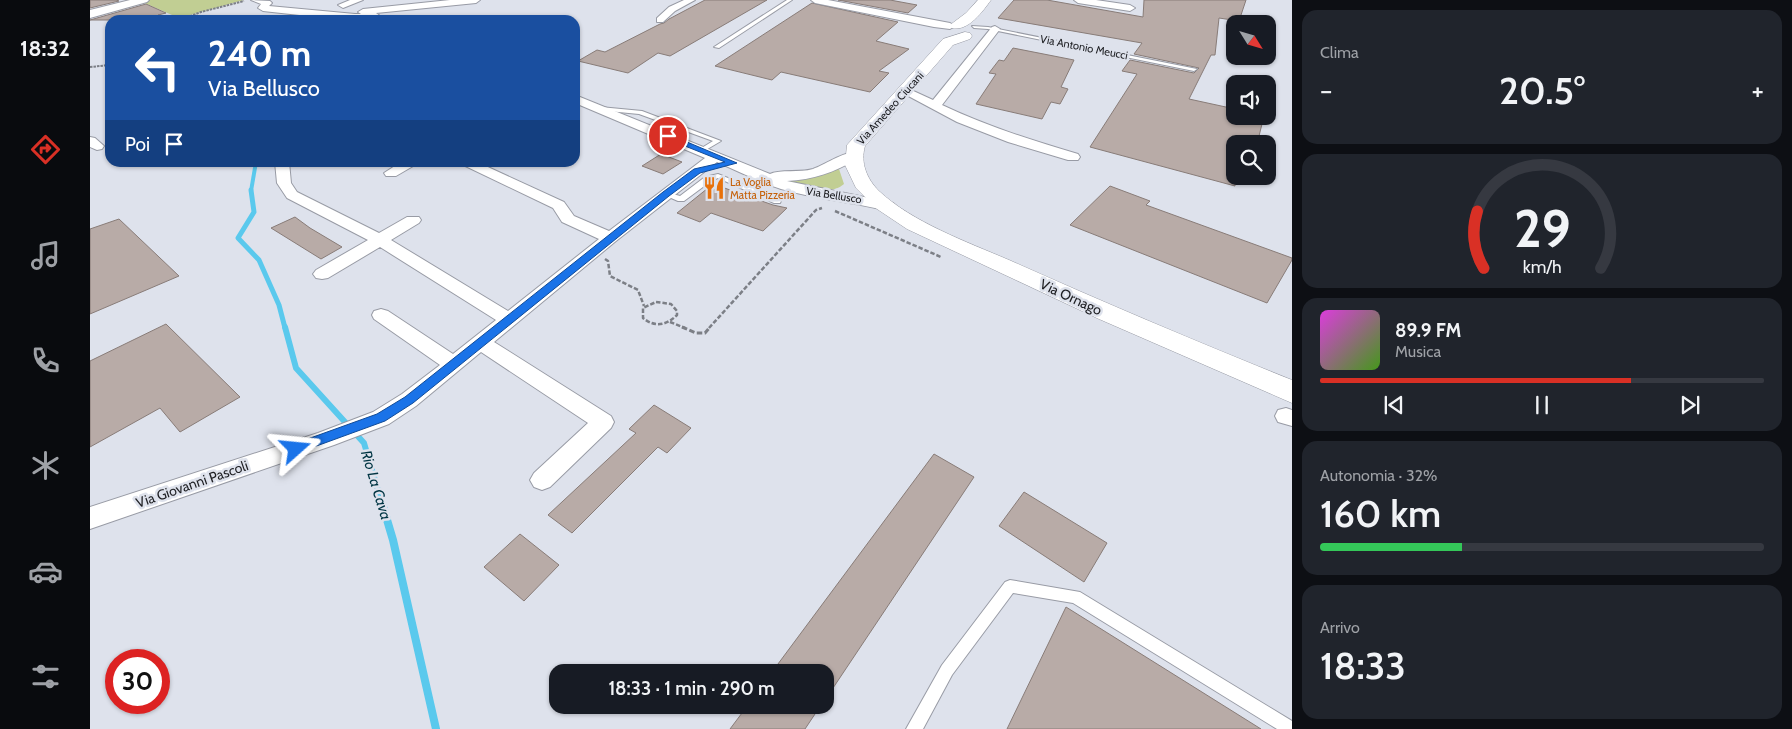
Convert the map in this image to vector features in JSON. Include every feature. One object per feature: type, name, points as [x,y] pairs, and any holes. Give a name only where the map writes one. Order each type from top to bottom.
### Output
[{"type":"main road","name":"Via Amedeo Ciucani","points":[[861,182],[855,171],[852,156],[856,145],[906,91],[955,28],[986,0]]},
{"type":"main road","name":"Via Ornago","points":[[861,182],[873,196],[888,206],[955,244],[1091,307],[1292,392]]},
{"type":"street","points":[[90,14],[142,0]]},
{"type":"street","points":[[255,0],[267,3],[264,8],[326,15]]},
{"type":"street","points":[[343,5],[359,0]]},
{"type":"street","points":[[442,0],[457,4]]},
{"type":"street","points":[[363,12],[457,4],[476,0]]},
{"type":"street","points":[[660,20],[672,9],[691,0]]},
{"type":"street","points":[[815,0],[955,28]]},
{"type":"street","points":[[1078,0],[1130,8]]},
{"type":"street","points":[[329,4],[372,15]]},
{"type":"street","points":[[936,105],[995,29]]},
{"type":"street","points":[[906,91],[961,119],[1013,139],[1073,157]]},
{"type":"street","name":"Via Bellusco","points":[[580,101],[790,187],[888,206]]},
{"type":"street","name":"Via Giovanni Pascoli","points":[[90,518],[326,439],[381,418],[409,400],[610,238],[716,156]]},
{"type":"street","name":"Via Bellusco","points":[[753,171],[781,176],[812,175],[834,167],[852,156]]},
{"type":"street","name":"Via Giovanni Pascoli","points":[[697,171],[733,163]]},
{"type":"street","points":[[282,167],[284,183],[292,195],[380,240],[509,320]]},
{"type":"street","points":[[391,173],[403,167]]},
{"type":"street","points":[[475,167],[559,204],[568,219],[610,238]]},
{"type":"street","points":[[831,194],[850,189],[861,182]]},
{"type":"street","points":[[322,274],[413,220]]},
{"type":"street","points":[[381,314],[453,364]]},
{"type":"street","points":[[480,342],[603,422],[542,480]]},
{"type":"lane","points":[[717,47],[790,0]]},
{"type":"lane","name":"Via Antonio Meucci","points":[[955,28],[995,29],[1194,69]]},
{"type":"lane","points":[[599,109],[640,112],[718,141],[702,150]]},
{"type":"lane","points":[[666,194],[682,199],[708,179],[718,176],[777,201]]},
{"type":"lane","points":[[914,729],[947,670],[1010,586],[1075,597],[1291,729]]},
{"type":"path","points":[[193,15],[248,0]]},
{"type":"path","points":[[90,67],[105,66]]},
{"type":"path","points":[[670,322],[696,333],[705,333],[816,210],[822,208],[950,261]]},
{"type":"path","points":[[593,252],[608,261],[610,276],[638,290],[644,306],[641,314],[646,322],[658,325],[670,322],[677,315],[677,311],[672,304],[656,301],[644,306]]},
{"type":"green space","points":[[148,0],[244,0],[190,15],[172,15],[142,2]]},
{"type":"green space","points":[[839,169],[844,184],[831,190],[816,189],[787,182],[789,180],[820,176]]},
{"type":"building","points":[[90,0],[116,0],[119,1],[90,8]]},
{"type":"building","points":[[705,0],[767,0],[670,56],[658,53],[628,73],[580,61],[597,50],[605,52]]},
{"type":"building","points":[[838,0],[890,0],[917,5],[908,13]]},
{"type":"building","points":[[1014,0],[1047,0],[1143,17],[1144,0],[1246,0],[1241,15],[1226,15],[1226,19],[1219,18],[1215,55],[1211,55],[1189,99],[1226,107],[1226,125],[1262,125],[1259,135],[1226,135],[1226,184],[1090,147],[1137,74],[1122,71],[1130,60],[1194,73],[1199,68],[1134,54],[1142,43],[998,18]]},
{"type":"building","points":[[812,3],[898,22],[876,41],[909,49],[879,71],[889,73],[870,92],[781,72],[772,80],[715,66]]},
{"type":"building","points":[[146,4],[166,13],[158,15],[108,15]]},
{"type":"building","points":[[105,16],[105,20],[90,20]]},
{"type":"building","points":[[1013,48],[1074,60],[1061,87],[1068,89],[1060,104],[1051,102],[1042,119],[976,104],[996,74],[989,73],[999,60],[1004,61]]},
{"type":"building","points":[[661,154],[682,162],[663,174],[642,166]]},
{"type":"building","points":[[713,184],[787,208],[763,231],[711,213],[700,222],[677,213]]},
{"type":"building","points":[[1110,186],[1150,201],[1146,205],[1292,258],[1292,260],[1267,303],[1070,225]]},
{"type":"building","points":[[295,217],[342,247],[321,259],[271,228]]},
{"type":"building","points":[[119,219],[179,276],[90,314],[90,229]]},
{"type":"building","points":[[166,324],[240,397],[180,432],[160,408],[90,447],[90,361]]},
{"type":"building","points":[[654,405],[691,428],[667,453],[658,447],[572,533],[548,515],[636,433],[629,429]]},
{"type":"building","points":[[934,454],[974,477],[834,687],[834,664],[778,664]]},
{"type":"building","points":[[1024,492],[1107,543],[1084,582],[999,526]]},
{"type":"building","points":[[520,534],[559,565],[524,601],[484,567]]},
{"type":"building","points":[[1066,607],[1261,729],[1007,729]]},
{"type":"building","points":[[741,714],[815,714],[805,729],[730,729]]},
{"type":"waterway","name":"Rio La Cava","points":[[251,191],[255,167]]},
{"type":"waterway","name":"Rio La Cava","points":[[251,191],[254,212],[238,238],[259,260],[279,305],[285,328]]},
{"type":"waterway","name":"Rio La Cava","points":[[285,327],[296,368],[364,443],[382,504]]},
{"type":"waterway","name":"Rio La Cava","points":[[382,503],[393,540],[436,729]]},
{"type":"place","name":"La Voglia Matta Pizzeria","points":[[714,188]]},
{"type":"route","points":[[296,449],[381,418],[409,400],[610,238],[697,171],[733,163],[668,136]]}]
